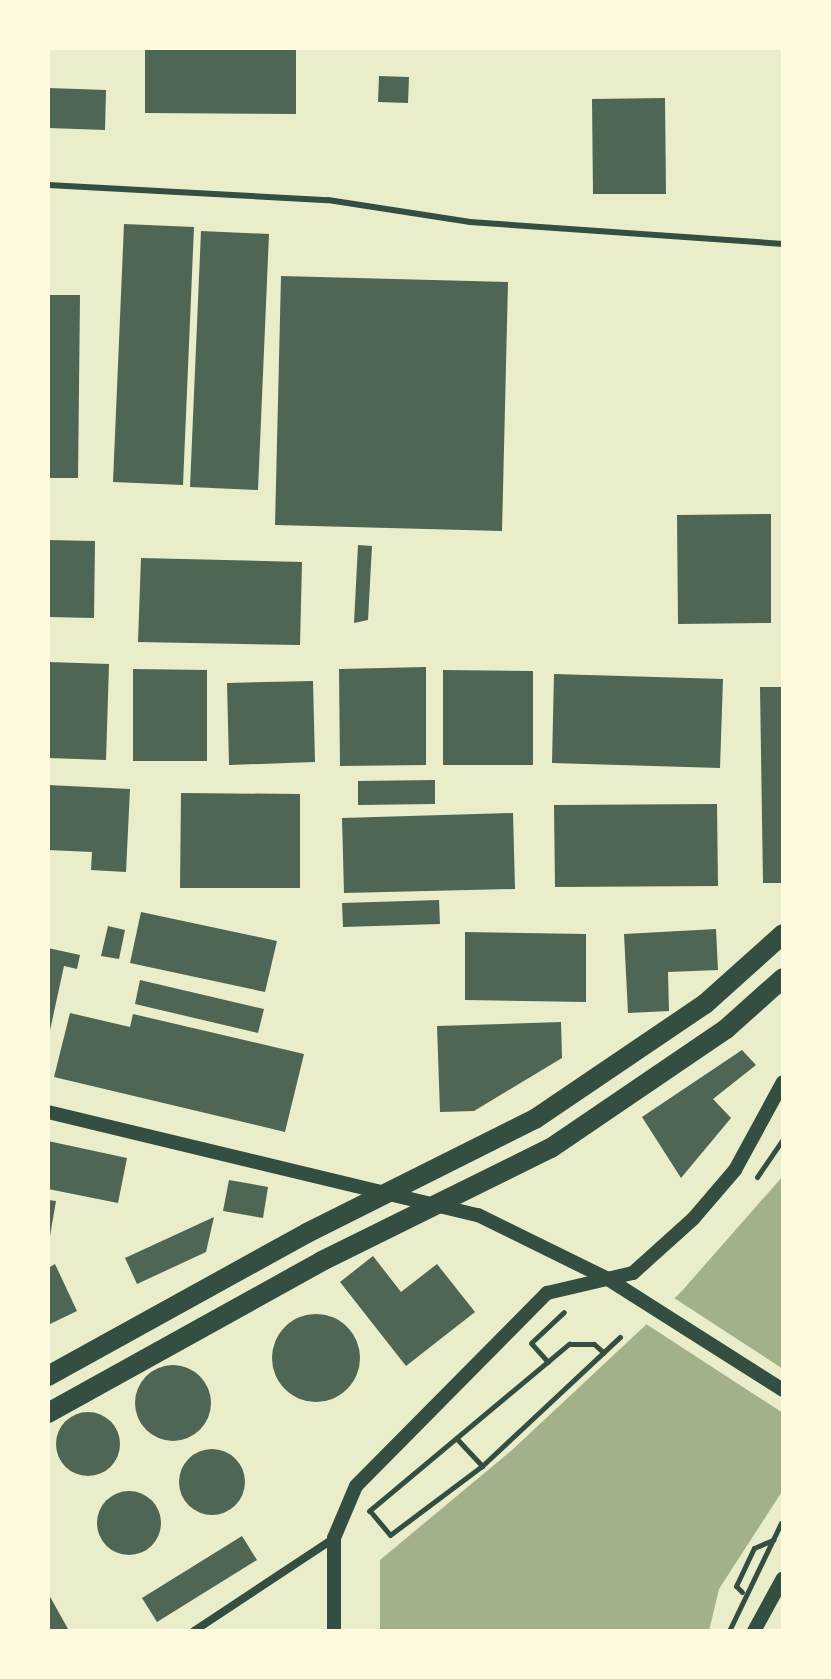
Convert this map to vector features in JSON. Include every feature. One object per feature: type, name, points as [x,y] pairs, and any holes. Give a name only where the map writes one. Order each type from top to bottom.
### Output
[{"type":"main road","points":[[48,1376],[307,1233],[535,1119],[705,1004],[783,934]]},
{"type":"main road","points":[[48,1413],[322,1261],[551,1148],[703,1047],[783,978]]},
{"type":"street","points":[[334,1631],[334,1538],[356,1486],[400,1434],[547,1293],[633,1273],[693,1219],[735,1170],[783,1082]]},
{"type":"street","points":[[48,1112],[478,1215],[608,1279],[783,1390]]},
{"type":"street","points":[[194,1631],[334,1538]]},
{"type":"street","points":[[754,1631],[783,1578]]},
{"type":"lane","points":[[48,185],[328,200],[470,222],[783,244]]},
{"type":"path","points":[[757,1177],[783,1139]]},
{"type":"path","points":[[548,1362],[531,1343],[564,1312]]},
{"type":"path","points":[[370,1511],[390,1535],[482,1466],[620,1337]]},
{"type":"path","points":[[359,1519],[548,1362],[581,1342],[604,1353]]},
{"type":"path","points":[[457,1439],[482,1466]]},
{"type":"path","points":[[729,1631],[742,1592],[781,1523]]},
{"type":"path","points":[[742,1592],[736,1586],[754,1548],[774,1540]]},
{"type":"shaded area","points":[[783,1176],[783,1490],[719,1589],[709,1631],[380,1631],[380,1560],[511,1451],[681,1292]]},
{"type":"pier","points":[[671,1296],[783,1369],[783,1413],[643,1322]]},
{"type":"building","points":[[145,48],[296,48],[296,114],[145,113]]},
{"type":"building","points":[[379,76],[409,77],[408,103],[378,102]]},
{"type":"building","points":[[48,88],[106,90],[105,130],[48,128]]},
{"type":"building","points":[[665,98],[666,194],[593,194],[592,99]]},
{"type":"building","points":[[124,224],[194,227],[183,485],[113,482]]},
{"type":"building","points":[[201,231],[269,234],[258,490],[190,487]]},
{"type":"building","points":[[281,276],[508,282],[502,531],[275,525]]},
{"type":"building","points":[[48,295],[80,295],[78,478],[48,478]]},
{"type":"building","points":[[771,514],[771,623],[678,624],[677,515]]},
{"type":"building","points":[[48,540],[95,541],[94,618],[48,617]]},
{"type":"building","points":[[358,545],[372,546],[368,620],[354,623]]},
{"type":"building","points":[[141,558],[302,562],[300,645],[138,642]]},
{"type":"building","points":[[48,662],[109,664],[106,760],[48,758]]},
{"type":"building","points":[[426,667],[426,765],[340,766],[339,669]]},
{"type":"building","points":[[133,669],[207,670],[207,761],[133,761]]},
{"type":"building","points":[[443,670],[533,671],[533,765],[443,765]]},
{"type":"building","points":[[554,674],[723,679],[720,768],[552,763]]},
{"type":"building","points":[[313,681],[315,762],[229,765],[227,683]]},
{"type":"building","points":[[760,687],[783,687],[783,883],[763,883]]},
{"type":"building","points":[[435,780],[435,804],[358,805],[358,781]]},
{"type":"building","points":[[48,785],[130,789],[126,872],[91,870],[92,852],[48,850]]},
{"type":"building","points":[[181,793],[300,794],[300,888],[180,888]]},
{"type":"building","points":[[717,804],[718,886],[555,887],[554,805]]},
{"type":"building","points":[[513,813],[515,889],[344,893],[342,818]]},
{"type":"building","points":[[439,900],[440,924],[343,927],[342,903]]},
{"type":"building","points":[[141,912],[277,941],[265,992],[130,963]]},
{"type":"building","points":[[108,926],[125,930],[119,959],[101,956]]},
{"type":"building","points":[[716,929],[718,970],[668,972],[669,1011],[628,1013],[624,934]]},
{"type":"building","points":[[465,932],[586,934],[586,1002],[465,1000]]},
{"type":"building","points":[[48,948],[80,955],[77,969],[64,966],[49,1035]]},
{"type":"building","points":[[140,980],[264,1009],[258,1033],[135,1004]]},
{"type":"building","points":[[70,1013],[130,1027],[133,1014],[304,1054],[285,1132],[54,1077]]},
{"type":"building","points":[[561,1022],[562,1058],[474,1111],[440,1112],[437,1026]]},
{"type":"building","points":[[742,1050],[756,1065],[713,1099],[731,1118],[681,1178],[642,1117]]},
{"type":"building","points":[[48,1141],[127,1158],[118,1203],[48,1189]]},
{"type":"building","points":[[229,1180],[268,1187],[263,1218],[223,1211]]},
{"type":"building","points":[[48,1200],[56,1201],[50,1236],[48,1236]]},
{"type":"building","points":[[214,1217],[206,1252],[137,1284],[125,1258]]},
{"type":"building","points":[[373,1256],[401,1292],[437,1264],[475,1312],[406,1366],[340,1282]]},
{"type":"building","points":[[55,1264],[77,1311],[48,1325],[48,1268]]},
{"type":"building","points":[[316,1314],[333,1318],[347,1327],[356,1341],[360,1358],[356,1375],[347,1389],[333,1398],[316,1402],[299,1398],[285,1389],[276,1375],[272,1358],[276,1341],[285,1327],[299,1318]]},
{"type":"building","points":[[173,1365],[188,1368],[200,1376],[208,1388],[211,1403],[208,1418],[200,1430],[188,1438],[173,1441],[158,1438],[146,1430],[138,1418],[135,1403],[138,1388],[146,1376],[158,1368]]},
{"type":"building","points":[[82,1412],[94,1412],[111,1421],[118,1432],[118,1456],[111,1467],[94,1476],[82,1476],[70,1471],[61,1462],[56,1450],[56,1438],[61,1426],[70,1417]]},
{"type":"building","points":[[205,1449],[219,1449],[231,1454],[240,1463],[245,1482],[243,1495],[236,1506],[219,1515],[205,1515],[193,1510],[184,1501],[179,1489],[179,1475],[184,1463],[193,1454]]},
{"type":"building","points":[[129,1491],[152,1500],[161,1523],[152,1546],[129,1555],[106,1546],[97,1523],[106,1500]]},
{"type":"building","points":[[242,1536],[257,1560],[157,1622],[142,1598]]},
{"type":"building","points":[[48,1593],[68,1629],[64,1631],[48,1631]]}]
